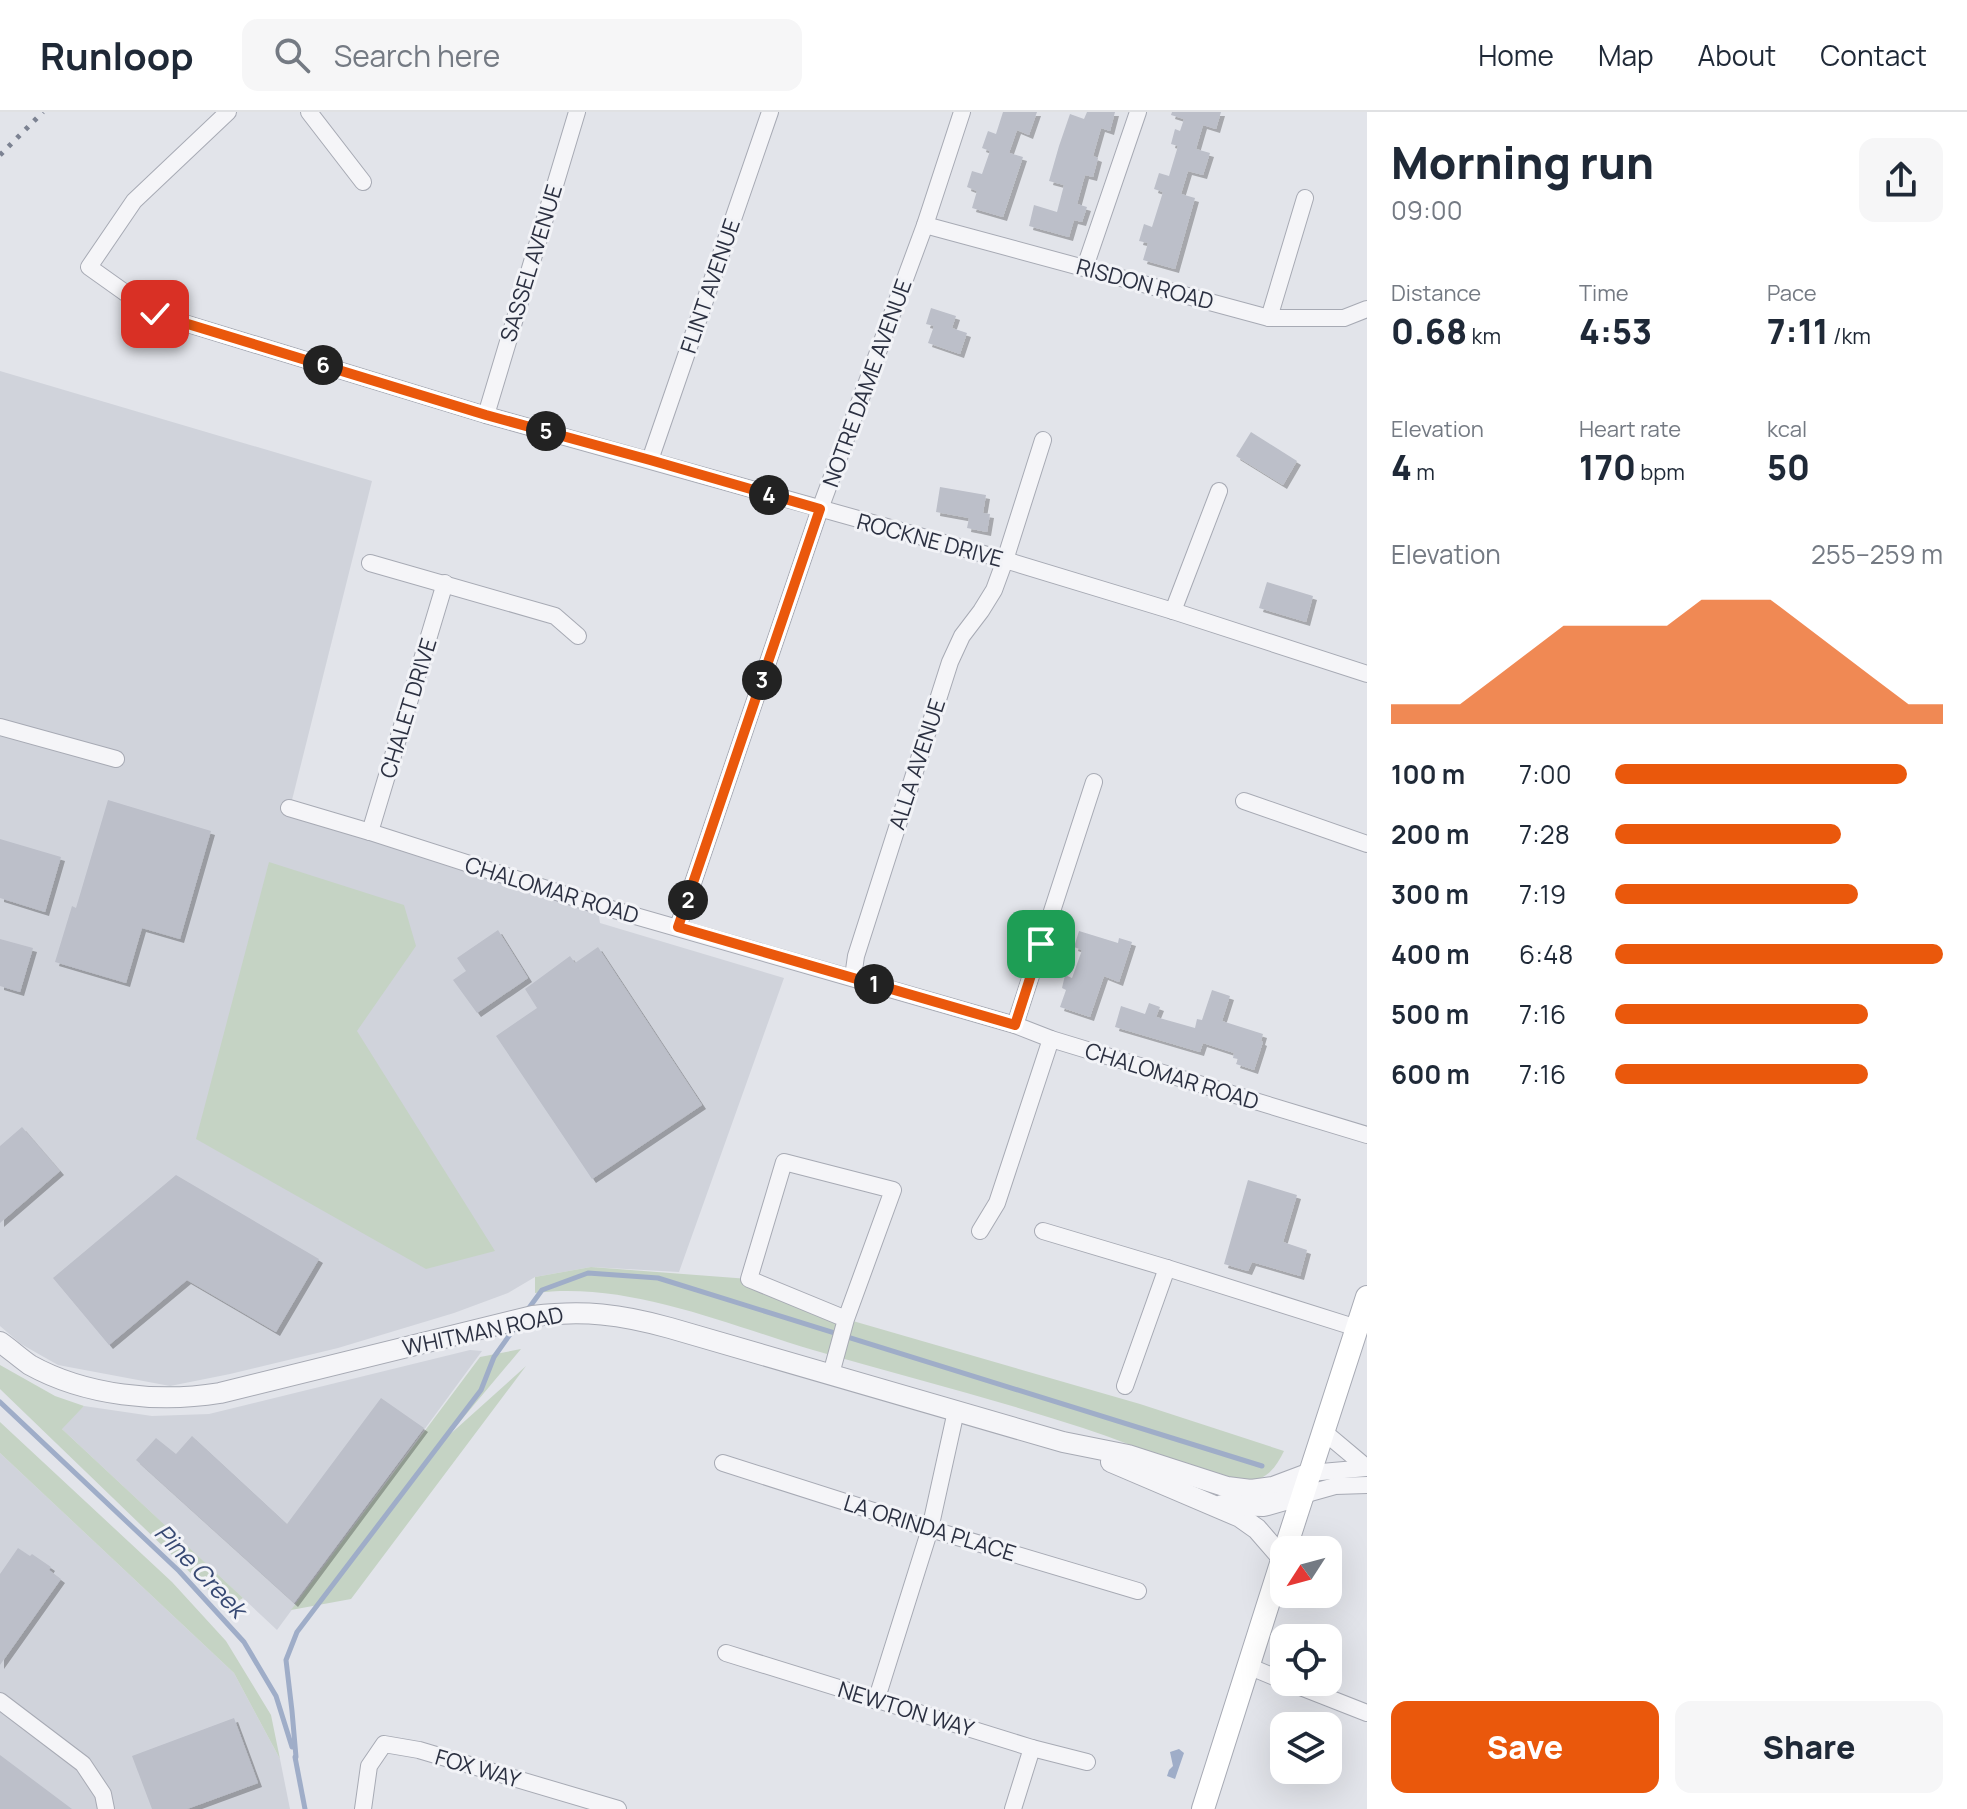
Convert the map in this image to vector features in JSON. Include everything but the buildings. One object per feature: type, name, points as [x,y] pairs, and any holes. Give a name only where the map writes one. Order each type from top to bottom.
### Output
[{"type":"main road","points":[[1290,1536],[1367,1297]]},
{"type":"main road","points":[[1203,1809],[1270,1598]]},
{"type":"street","name":"ROCKNE DRIVE","points":[[228,112],[134,201],[89,267],[155,314],[486,415],[1005,560],[1367,674]]},
{"type":"street","points":[[309,112],[363,182]]},
{"type":"street","name":"SASSEL AVENUE","points":[[486,415],[577,112]]},
{"type":"street","name":"FLINT AVENUE","points":[[650,460],[770,112]]},
{"type":"street","name":"NOTRE DAME AVENUE","points":[[678,927],[820,509],[925,225],[962,112]]},
{"type":"street","points":[[1085,267],[1138,112]]},
{"type":"street","points":[[1269,318],[1305,198]]},
{"type":"street","name":"RISDON ROAD","points":[[925,225],[1269,318],[1344,318],[1367,309]]},
{"type":"street","name":"ALLA AVENUE","points":[[853,977],[856,956],[950,662],[962,636],[994,590],[1043,440]]},
{"type":"street","points":[[1173,611],[1219,491]]},
{"type":"street","points":[[370,563],[555,616],[578,636]]},
{"type":"street","name":"CHALET DRIVE","points":[[370,832],[445,583]]},
{"type":"street","points":[[0,727],[116,759]]},
{"type":"street","points":[[1015,1025],[1094,782]]},
{"type":"street","points":[[1244,801],[1367,844]]},
{"type":"street","name":"CHALOMAR ROAD","points":[[289,808],[527,883],[1015,1025],[1051,1039],[1367,1135]]},
{"type":"street","points":[[980,1231],[997,1203],[1051,1039]]},
{"type":"street","points":[[833,1366],[846,1319],[893,1190],[784,1162],[749,1279],[846,1319]]},
{"type":"street","points":[[1043,1231],[1357,1328]]},
{"type":"street","points":[[1125,1386],[1167,1268]]},
{"type":"street","name":"WHITMAN ROAD","points":[[0,1342],[29,1364],[67,1381],[106,1392],[155,1398],[191,1398],[533,1316],[584,1312],[641,1320],[833,1366],[956,1411],[1063,1442],[1128,1455],[1227,1487],[1251,1490],[1306,1484],[1367,1485]]},
{"type":"street","points":[[876,1701],[930,1529],[956,1411]]},
{"type":"street","name":"WHITMAN ROAD","points":[[1323,1431],[1367,1468]]},
{"type":"street","name":"WHITMAN ROAD","points":[[1063,1442],[1240,1517],[1270,1541]]},
{"type":"street","name":"LA ORINDA PLACE","points":[[723,1463],[1138,1591]]},
{"type":"street","name":"WHITMAN ROAD","points":[[1214,1505],[1264,1506],[1306,1484],[1367,1468]]},
{"type":"street","name":"NEWTON WAY","points":[[726,1653],[876,1701],[1087,1762]]},
{"type":"street","points":[[1248,1666],[1270,1675]]},
{"type":"street","points":[[1324,1696],[1367,1713]]},
{"type":"street","points":[[0,1701],[83,1764],[103,1794],[106,1809]]},
{"type":"street","name":"FOX WAY","points":[[363,1809],[369,1766],[384,1744],[419,1750],[618,1809]]},
{"type":"street","points":[[1013,1809],[1032,1748]]},
{"type":"shaded area","points":[[0,371],[372,481],[290,808],[597,905],[600,923],[784,978],[679,1272],[591,1267],[535,1277],[508,1293],[454,1313],[338,1348],[170,1386],[58,1365],[21,1344],[0,1326]]},
{"type":"shaded area","points":[[470,1350],[482,1351],[277,1630],[61,1428],[84,1406],[152,1416],[209,1414]]},
{"type":"shaded area","points":[[0,1453],[234,1673],[280,1759],[290,1809],[0,1809]]},
{"type":"green space","points":[[269,862],[404,905],[416,946],[357,1031],[495,1251],[426,1269],[196,1139]]},
{"type":"green space","points":[[591,1267],[749,1279],[846,1319],[1140,1404],[1284,1451],[1273,1468],[1258,1480],[1244,1482],[1227,1479],[1050,1417],[813,1350],[676,1307],[605,1293],[535,1293],[535,1277]]},
{"type":"green space","points":[[521,1349],[447,1437],[526,1366],[351,1599],[291,1610],[480,1357]]},
{"type":"green space","points":[[0,1365],[55,1396],[84,1406],[62,1429],[243,1598],[227,1608],[0,1389]]},
{"type":"green space","points":[[0,1422],[172,1582],[226,1641],[271,1715],[280,1759],[234,1673],[0,1453]]},
{"type":"water","points":[[1179,1749],[1184,1753],[1175,1779],[1167,1776],[1173,1766],[1170,1752]]},
{"type":"waterway","points":[[526,1312],[542,1290],[588,1273],[658,1278],[1262,1466]]},
{"type":"waterway","points":[[296,1757],[286,1660],[297,1632],[481,1390],[494,1357],[516,1326]]},
{"type":"waterway","name":"Pine Creek","points":[[0,1402],[179,1571],[244,1642],[276,1696],[292,1747]]},
{"type":"waterway","name":"Pine Creek","points":[[295,1757],[305,1809]]},
{"type":"railway","points":[[0,155],[43,112]]},
{"type":"route","points":[[155,314],[486,415],[820,509],[678,927],[1015,1025],[1041,944]]}]
